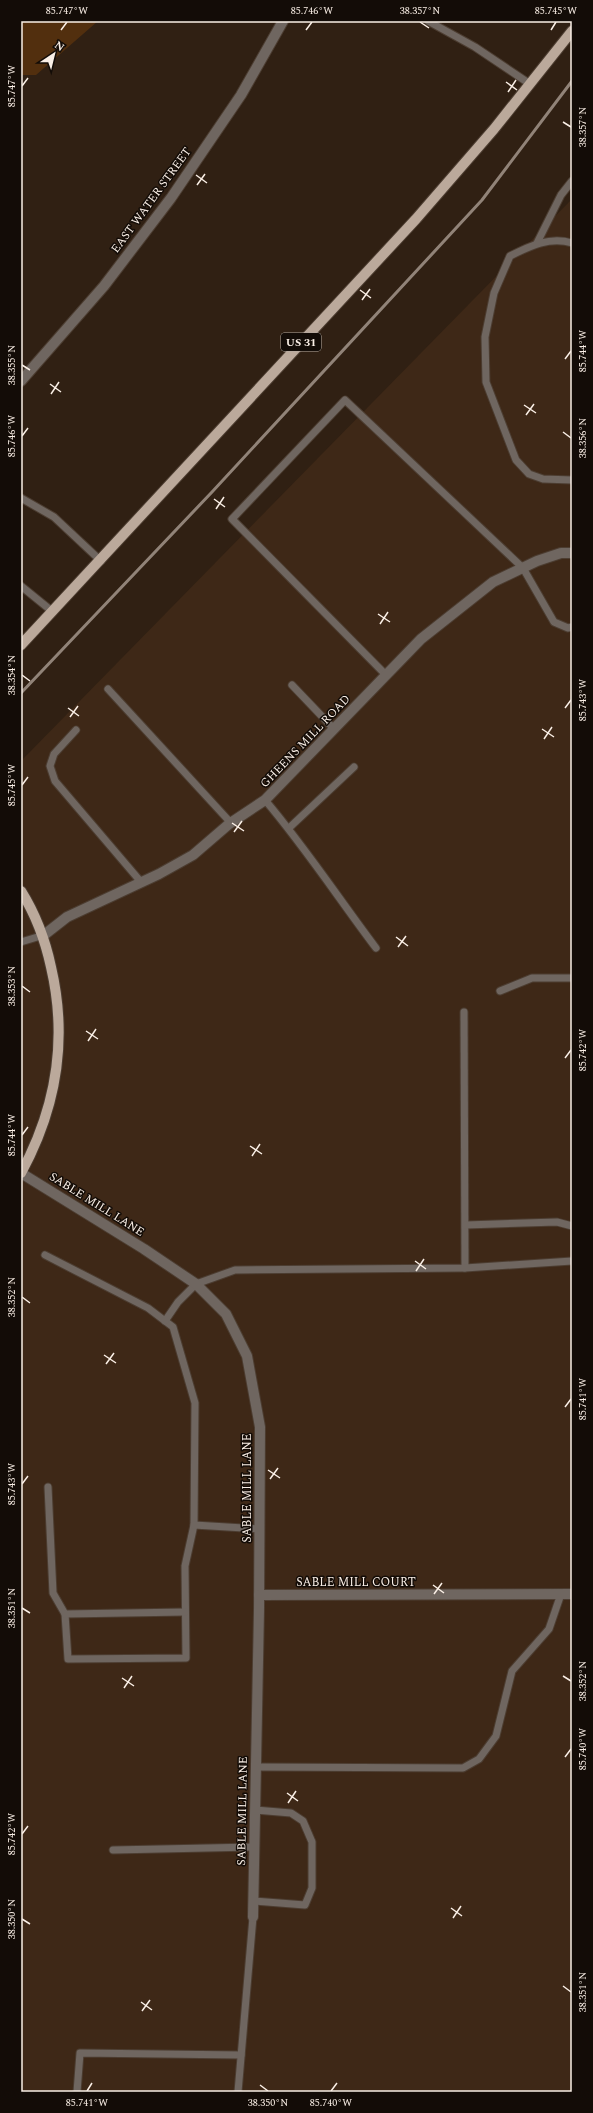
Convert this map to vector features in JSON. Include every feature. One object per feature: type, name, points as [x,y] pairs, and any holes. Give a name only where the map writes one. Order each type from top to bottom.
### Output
[{"type":"main road","name":"US 31","points":[[21,646],[101,561],[248,398],[416,219],[530,84],[572,31]]},
{"type":"main road","points":[[21,890],[31,906],[44,935],[56,989],[60,1024],[56,1076],[47,1117],[21,1173]]},
{"type":"street","name":"EAST WATER STREET","points":[[21,380],[104,286],[171,198],[241,95],[283,21]]},
{"type":"street","name":"GHEENS MILL ROAD","points":[[44,935],[67,917],[159,874],[193,855],[231,823],[265,800],[420,639],[493,582],[523,568],[561,554],[572,553]]},
{"type":"street","name":"SABLE MILL LANE","points":[[21,1173],[144,1249],[196,1284],[226,1314],[247,1356],[260,1427],[260,1528],[253,1917]]},
{"type":"street","name":"SABLE MILL COURT","points":[[259,1595],[572,1594]]},
{"type":"lane","points":[[428,21],[475,47],[530,84]]},
{"type":"lane","points":[[537,243],[561,195],[572,181]]},
{"type":"lane","points":[[572,243],[562,240],[537,243],[510,256],[494,294],[485,337],[486,382],[516,460],[529,474],[543,479],[572,480]]},
{"type":"lane","points":[[386,675],[232,519],[345,400],[523,568],[554,622],[568,628],[572,627]]},
{"type":"lane","points":[[21,498],[54,517],[101,561]]},
{"type":"lane","points":[[21,586],[53,612]]},
{"type":"lane","points":[[292,686],[334,730]]},
{"type":"lane","points":[[108,689],[231,823]]},
{"type":"lane","points":[[76,730],[54,754],[50,766],[55,781],[141,882]]},
{"type":"lane","points":[[288,828],[354,767]]},
{"type":"lane","points":[[265,800],[288,828],[376,948]]},
{"type":"lane","points":[[21,942],[44,935]]},
{"type":"lane","points":[[500,991],[532,978],[572,978]]},
{"type":"lane","points":[[464,1012],[465,1268]]},
{"type":"lane","points":[[466,1225],[557,1222],[572,1226]]},
{"type":"lane","points":[[45,1255],[148,1308],[173,1327],[195,1403],[194,1525],[185,1566],[186,1658],[68,1659],[65,1614],[53,1593],[48,1487]]},
{"type":"lane","points":[[166,1321],[178,1302],[196,1284],[236,1270],[465,1268],[572,1262]]},
{"type":"lane","points":[[194,1525],[260,1528]]},
{"type":"lane","points":[[256,1768],[463,1768],[479,1759],[496,1736],[512,1670],[549,1628],[561,1594]]},
{"type":"lane","points":[[65,1614],[185,1612]]},
{"type":"lane","points":[[253,1901],[305,1906],[312,1888],[312,1842],[303,1822],[291,1813],[255,1810]]},
{"type":"lane","points":[[113,1850],[254,1847]]},
{"type":"lane","points":[[238,2092],[253,1917]]},
{"type":"lane","points":[[77,2092],[80,2053],[241,2055]]},
{"type":"shaded area","points":[[21,21],[98,21],[36,75],[21,75]]},
{"type":"shaded area","points":[[572,199],[572,2092],[23,2092],[21,2059],[21,761]]},
{"type":"railway","points":[[21,693],[212,492],[482,200],[572,81]]}]
